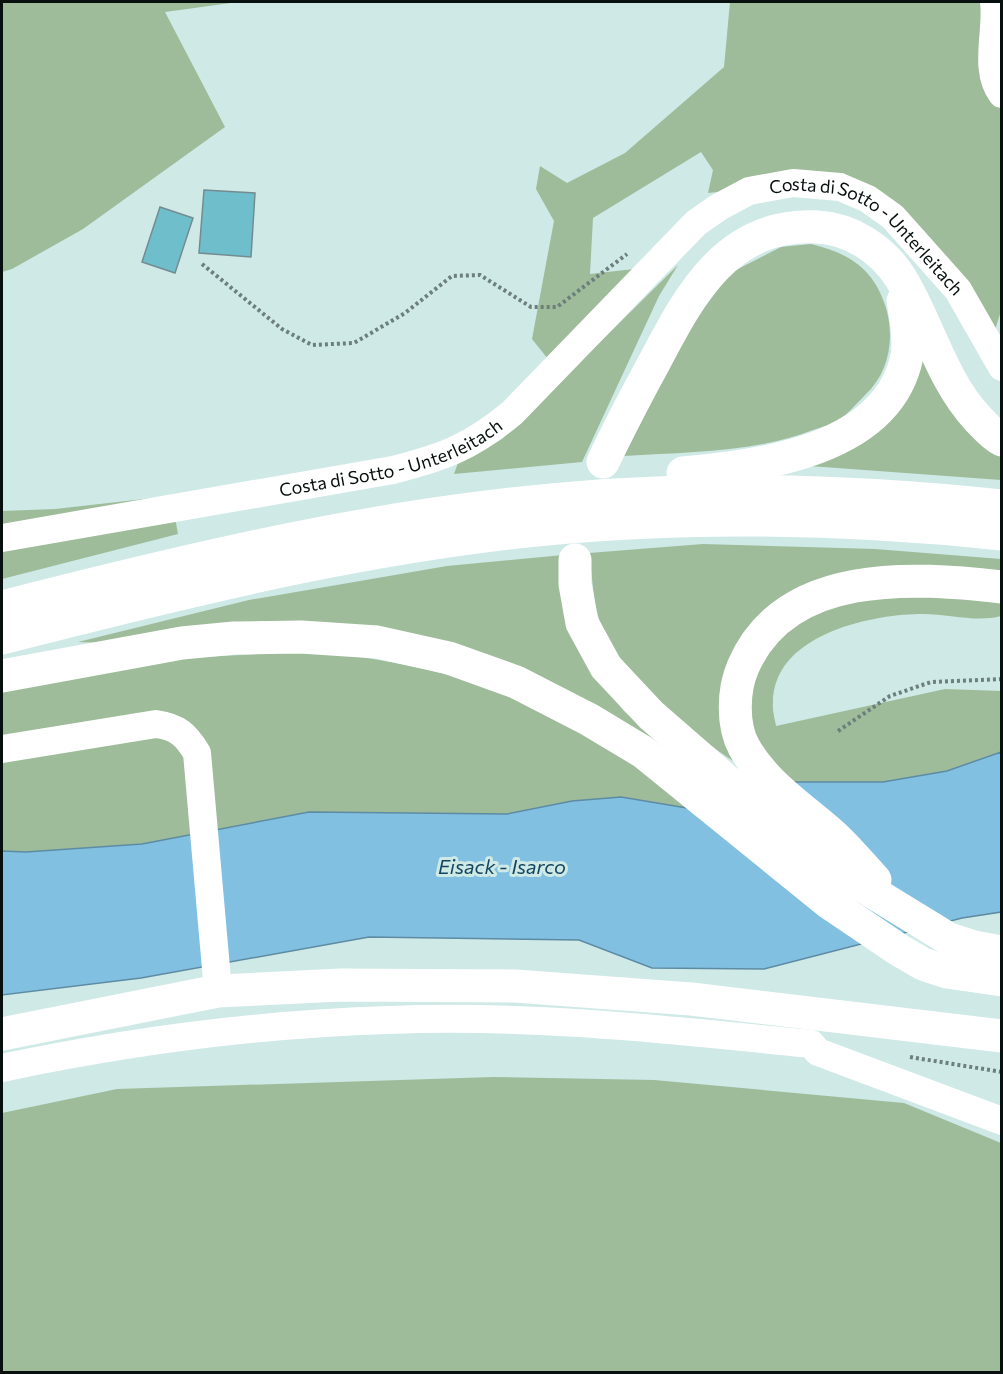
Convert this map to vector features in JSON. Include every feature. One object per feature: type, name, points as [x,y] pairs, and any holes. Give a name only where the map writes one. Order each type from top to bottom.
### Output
[{"type":"main road","points":[[603,462],[685,303],[713,267],[741,246],[769,233],[798,226],[828,227],[857,236],[881,256],[899,276],[946,375],[963,402],[1002,440]]},
{"type":"main road","points":[[442,513],[521,488],[560,481],[614,475],[679,473],[755,464],[784,458],[848,433],[873,416],[890,397],[907,356],[908,334],[899,276]]},
{"type":"main road","points":[[2,607],[209,556],[442,513],[575,498],[716,491],[935,499],[1002,506]]},
{"type":"main road","points":[[2,638],[131,604],[363,556],[496,536],[609,524],[718,520],[822,521],[934,527],[1002,534]]},
{"type":"main road","points":[[576,560],[575,584],[582,623],[606,667],[651,715],[812,855],[949,939],[1002,952]]},
{"type":"main road","points":[[901,908],[836,838],[771,783],[743,745],[735,704],[738,678],[749,654],[765,631],[786,614],[813,598],[843,587],[921,579],[1002,587]]},
{"type":"main road","points":[[2,676],[140,650],[224,639],[301,637],[377,642],[449,658],[516,682],[588,718],[643,752],[828,902],[922,964],[947,972],[1002,980]]},
{"type":"main road","points":[[812,855],[872,932]]},
{"type":"main road","points":[[2,1034],[217,982],[515,986],[691,999],[1002,1036]]},
{"type":"street","points":[[993,2],[995,13],[993,68],[996,87],[1002,94]]},
{"type":"street","name":"Costa di Sotto - Unterleitach","points":[[2,538],[393,470],[438,458],[482,437],[512,413],[696,224],[719,207],[749,191],[794,183],[840,187],[868,199],[893,217],[958,290],[1002,367]]},
{"type":"street","points":[[2,749],[156,724],[174,726],[187,736],[198,753],[217,982]]},
{"type":"street","points":[[2,1068],[88,1050],[236,1029],[391,1020],[521,1021],[684,1031],[811,1044],[818,1052],[1002,1121]]},
{"type":"path","points":[[202,264],[282,329],[312,345],[354,344],[405,313],[452,276],[480,275],[531,307],[557,307],[629,253]]},
{"type":"path","points":[[837,731],[890,696],[931,682],[1002,679]]},
{"type":"green space","points":[[2,2],[238,2],[165,12],[225,127],[83,229],[12,269],[2,272]]},
{"type":"green space","points":[[730,2],[986,2],[989,92],[1002,111],[1002,308],[993,336],[892,199],[726,191],[708,193],[713,170],[701,152],[593,218],[590,274],[634,269],[548,359],[532,339],[554,221],[536,189],[540,166],[567,183],[625,153],[724,67]]},
{"type":"green space","points":[[811,244],[837,252],[858,264],[881,294],[889,320],[890,343],[885,366],[873,386],[849,412],[836,422],[790,438],[720,450],[624,456],[689,328],[730,273],[781,247]]},
{"type":"green space","points":[[678,265],[659,296],[582,462],[454,474],[458,463],[502,439]]},
{"type":"green space","points":[[920,334],[990,450],[1001,457],[1001,480],[796,465],[850,446]]},
{"type":"green space","points":[[171,496],[178,534],[2,579],[2,511],[55,509]]},
{"type":"green space","points":[[703,544],[875,549],[1001,559],[1001,574],[762,616],[738,764],[682,723],[631,672],[605,634],[594,595],[589,553]]},
{"type":"green space","points":[[563,555],[586,661],[624,711],[662,745],[599,706],[537,677],[481,655],[78,642],[249,600],[447,566]]},
{"type":"green space","points":[[883,594],[1001,601],[1001,616],[971,618],[929,614],[898,615],[850,625],[826,634],[805,646],[789,661],[777,680],[773,706],[776,726],[945,689],[1001,691],[1001,752],[947,771],[883,782],[789,782],[754,744],[749,690],[769,644],[804,615]]},
{"type":"green space","points":[[318,651],[418,668],[452,676],[516,697],[591,736],[693,809],[621,797],[572,801],[507,814],[309,812],[142,844],[26,852],[2,851],[2,692],[184,658]]},
{"type":"green space","points":[[493,1077],[654,1080],[904,1103],[1001,1143],[1001,1372],[2,1372],[2,1113],[117,1089]]},
{"type":"water","name":"Eisack - Isarco","points":[[1001,752],[1001,912],[962,918],[764,969],[652,968],[579,940],[369,937],[141,978],[2,995],[2,851],[26,852],[142,844],[309,812],[507,814],[572,801],[621,797],[693,809],[789,782],[883,782],[947,771]]},
{"type":"building","points":[[204,190],[255,193],[251,257],[199,253]]},
{"type":"building","points":[[160,207],[193,218],[175,273],[142,262]]}]
